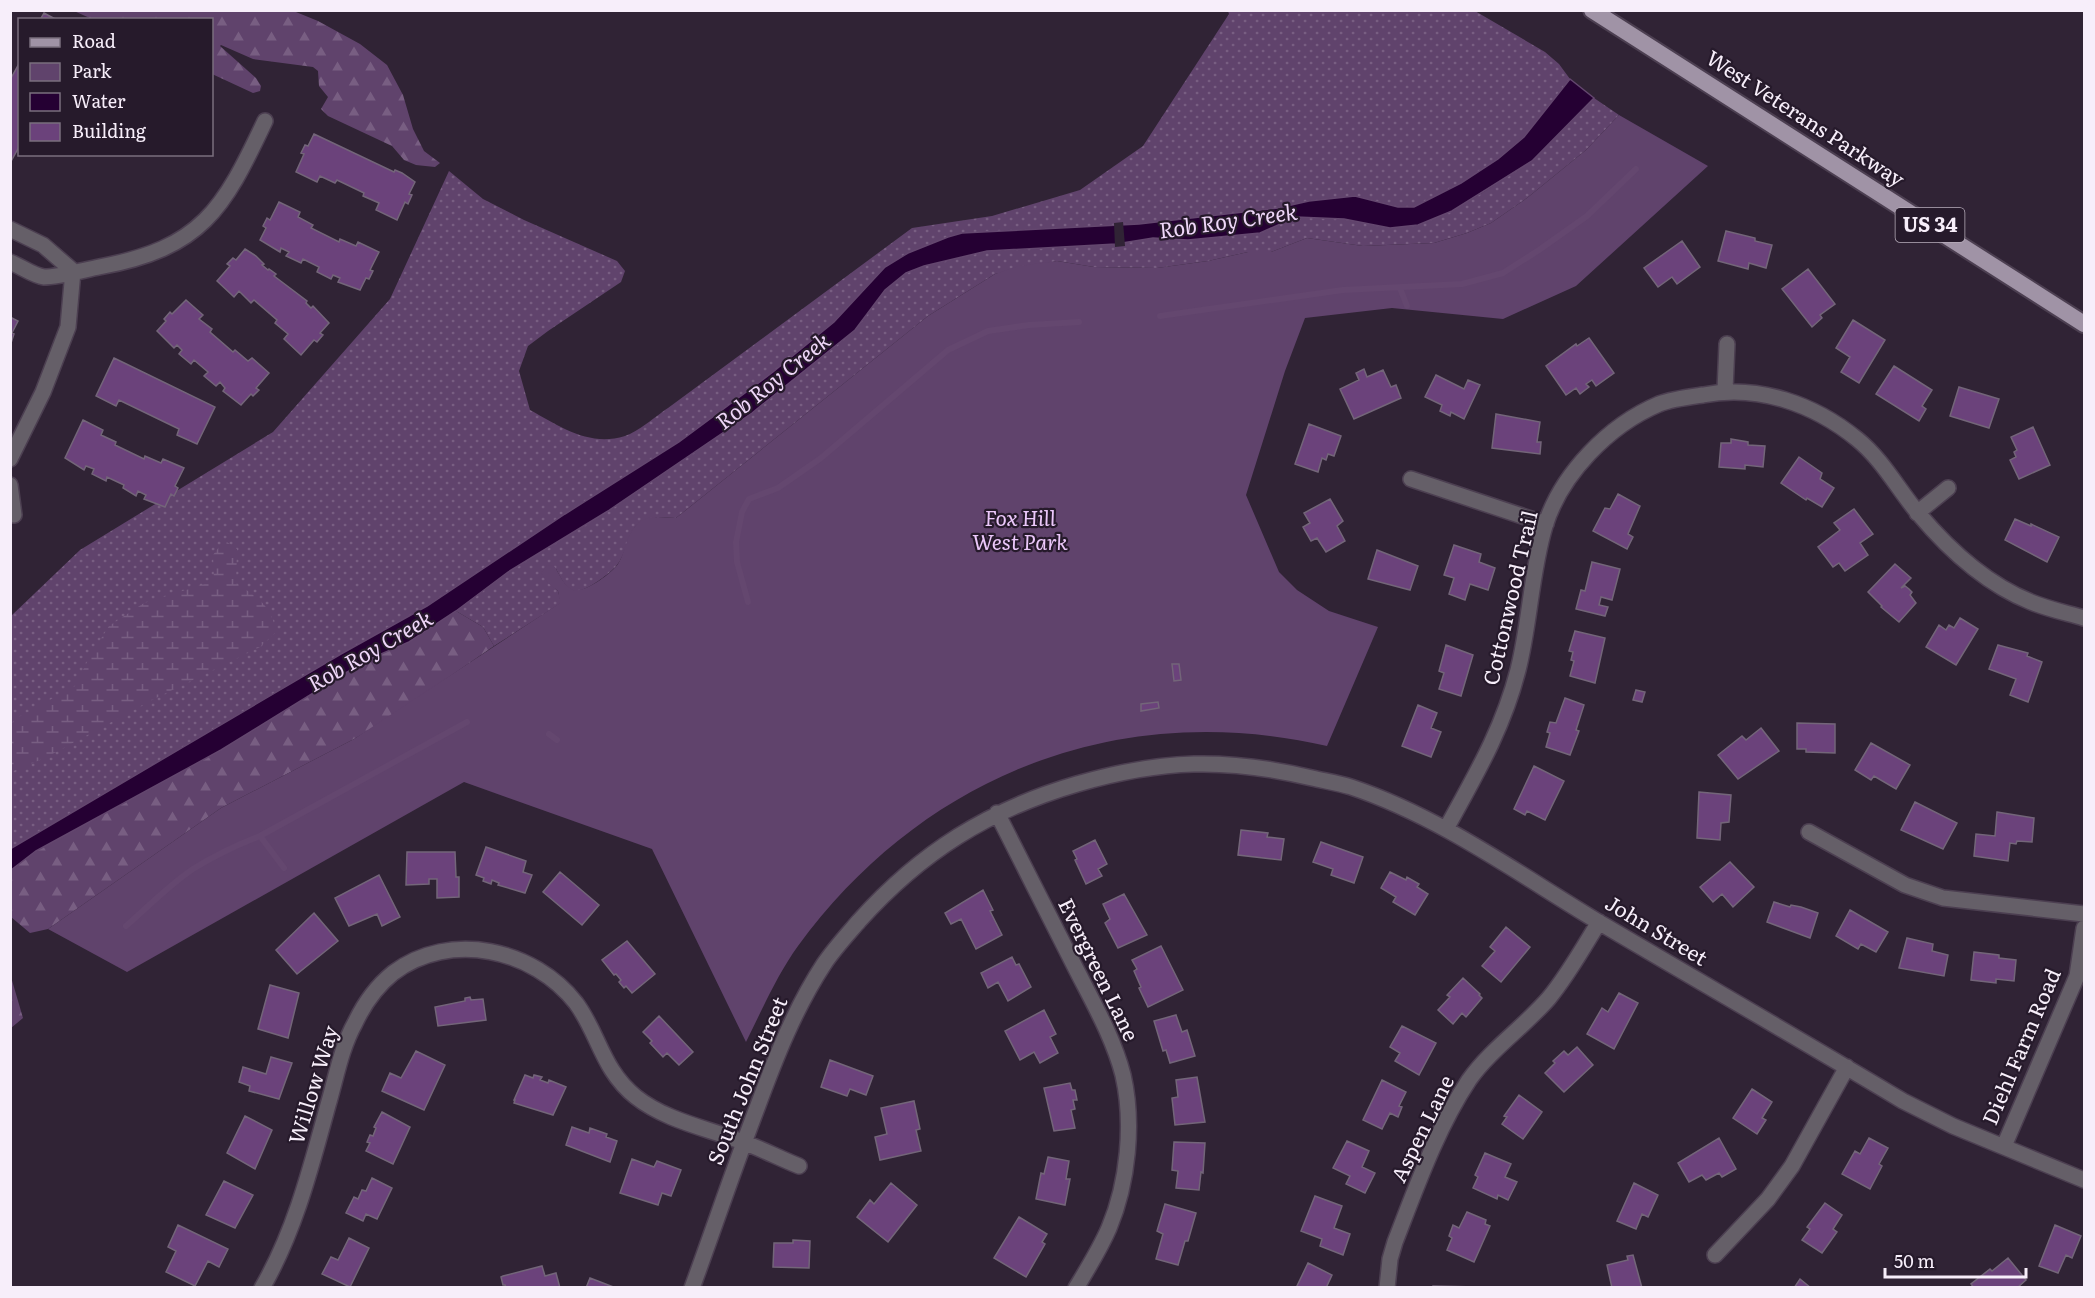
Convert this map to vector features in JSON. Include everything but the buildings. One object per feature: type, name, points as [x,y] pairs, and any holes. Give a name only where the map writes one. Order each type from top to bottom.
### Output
[{"type":"main road","name":"West Veterans Parkway","points":[[1592,10],[2085,324]]},
{"type":"street","points":[[10,262],[42,277],[131,261],[157,253],[182,239],[209,218],[231,190],[265,121]]},
{"type":"street","points":[[10,229],[43,245],[73,271]]},
{"type":"street","points":[[10,459],[43,392],[68,327],[73,271]]},
{"type":"street","points":[[1725,390],[1727,344]]},
{"type":"street","name":"Cottonwood Trail","points":[[1446,829],[1490,751],[1505,711],[1518,669],[1545,524],[1569,479],[1606,436],[1660,404],[1725,390],[1750,392],[1807,408],[1859,440],[1888,473],[1917,513],[1950,549],[1986,578],[2031,602],[2085,618]]},
{"type":"street","points":[[1411,479],[1545,524]]},
{"type":"street","points":[[10,485],[14,515]]},
{"type":"street","points":[[1917,513],[1948,488]]},
{"type":"street","name":"John Street","points":[[1193,764],[1244,766],[1293,773],[1348,786],[1402,807],[1446,829],[1903,1101],[1953,1126],[2085,1180]]},
{"type":"street","name":"South John Street","points":[[692,1287],[744,1142],[788,1030],[812,985],[836,948],[892,887],[915,866],[949,841],[997,813],[1028,799],[1103,776],[1193,764]]},
{"type":"street","name":"Evergreen Lane","points":[[997,813],[1105,1026],[1123,1076],[1128,1107],[1125,1163],[1120,1192],[1110,1226],[1076,1287]]},
{"type":"street","points":[[1809,832],[1905,885],[1942,898],[2085,914]]},
{"type":"street","name":"Aspen Lane","points":[[1387,1287],[1390,1259],[1395,1242],[1442,1129],[1457,1100],[1471,1078],[1488,1059],[1548,999],[1599,922]]},
{"type":"street","name":"Diehl Farm Road","points":[[2004,1146],[2077,976],[2085,928]]},
{"type":"street","name":"Willow Way","points":[[262,1287],[293,1224],[341,1060],[354,1025],[370,997],[393,973],[418,958],[450,950],[485,950],[520,959],[548,975],[576,1003],[609,1067],[628,1091],[645,1104],[667,1115],[744,1142]]},
{"type":"street","points":[[1715,1255],[1768,1198],[1792,1166],[1847,1067]]},
{"type":"street","points":[[744,1142],[799,1166]]},
{"type":"green space","points":[[291,10],[318,21],[360,44],[387,65],[403,95],[413,129],[424,151],[440,163],[435,167],[416,165],[404,160],[392,146],[328,116],[321,109],[328,97],[319,86],[318,71],[313,67],[253,59],[221,45],[256,78],[261,86],[260,91],[253,93],[213,74],[213,18],[90,18],[74,11]]},
{"type":"green space","points":[[1228,11],[1475,11],[1545,52],[1559,64],[1570,79],[1524,137],[1498,159],[1461,183],[1414,207],[1398,207],[1355,196],[1309,201],[1278,208],[1139,224],[962,233],[948,237],[885,267],[834,322],[773,372],[679,442],[565,514],[427,606],[341,654],[11,849],[11,616],[80,550],[273,432],[390,299],[449,171],[483,199],[524,220],[617,261],[625,271],[621,282],[528,346],[519,371],[530,410],[576,434],[612,439],[630,434],[647,424],[912,228],[992,216],[1080,190],[1143,146],[1229,14]]},
{"type":"green space","points":[[1594,98],[1619,115],[1586,150],[1527,198],[1491,223],[1434,243],[1363,246],[1307,238],[1271,252],[1248,252],[1208,261],[1157,268],[1094,267],[1057,261],[995,274],[928,316],[676,518],[657,517],[635,527],[622,558],[609,573],[596,582],[578,591],[573,591],[565,585],[556,569],[553,586],[558,591],[561,603],[494,646],[483,627],[456,611],[508,572],[608,511],[752,413],[855,330],[885,290],[906,273],[924,266],[987,251],[1116,244],[1153,238],[1188,240],[1260,233],[1296,217],[1344,219],[1390,228],[1452,211],[1482,193],[1532,161]]},
{"type":"green space","name":"Fox Hill West Park","points":[[1619,115],[1708,166],[1576,286],[1503,319],[1392,308],[1305,318],[1285,371],[1246,495],[1279,572],[1297,590],[1329,611],[1378,627],[1327,746],[1250,734],[1174,733],[1101,743],[1031,764],[965,795],[904,836],[848,886],[790,957],[746,1042],[652,849],[464,782],[127,972],[48,929],[221,808],[354,739],[560,603],[558,591],[541,573],[547,565],[554,566],[565,584],[571,589],[588,587],[603,578],[618,564],[630,534],[637,524],[651,518],[676,518],[928,316],[995,274],[1019,266],[1057,261],[1094,267],[1157,268],[1208,261],[1248,252],[1271,252],[1307,238],[1363,246],[1434,243],[1491,223],[1527,198],[1586,150]]},
{"type":"green space","points":[[227,542],[237,549],[236,584],[251,593],[267,609],[276,632],[260,647],[152,700],[47,757],[11,772],[11,724],[15,719],[75,686],[109,626],[144,603],[211,582],[214,579],[213,555],[222,543]]},
{"type":"green space","points":[[456,611],[483,627],[494,646],[389,718],[354,739],[221,808],[48,929],[30,933],[11,917],[10,870],[36,851],[221,750],[365,661],[409,642]]},
{"type":"green space","points":[[11,977],[23,1018],[10,1028]]},
{"type":"water","name":"Rob Roy Creek","points":[[1570,79],[1594,98],[1532,161],[1452,211],[1418,225],[1390,228],[1344,219],[1296,217],[1260,233],[1188,240],[1153,238],[1116,244],[987,251],[924,266],[906,273],[885,290],[855,330],[752,413],[608,511],[508,572],[456,611],[409,642],[365,661],[221,750],[36,851],[11,870],[10,849],[341,654],[427,606],[565,514],[679,442],[773,372],[834,322],[885,267],[908,253],[962,233],[1139,224],[1278,208],[1309,201],[1355,196],[1398,207],[1414,207],[1461,183],[1498,159],[1524,137]]},
{"type":"pier","points":[[1123,222],[1125,246],[1115,247],[1114,223]]},
{"type":"waterway","points":[[1160,316],[1343,290],[1462,284],[1503,273],[1587,216],[1636,169]]},
{"type":"waterway","points":[[1400,288],[1407,306]]},
{"type":"waterway","points":[[748,602],[737,562],[736,542],[742,512],[749,499],[778,488],[821,458],[948,350],[988,331],[1029,325],[1079,322]]},
{"type":"waterway","points":[[126,926],[176,882],[201,864],[260,836],[467,722]]},
{"type":"waterway","points":[[549,734],[557,740]]},
{"type":"waterway","points":[[260,836],[284,868]]}]
